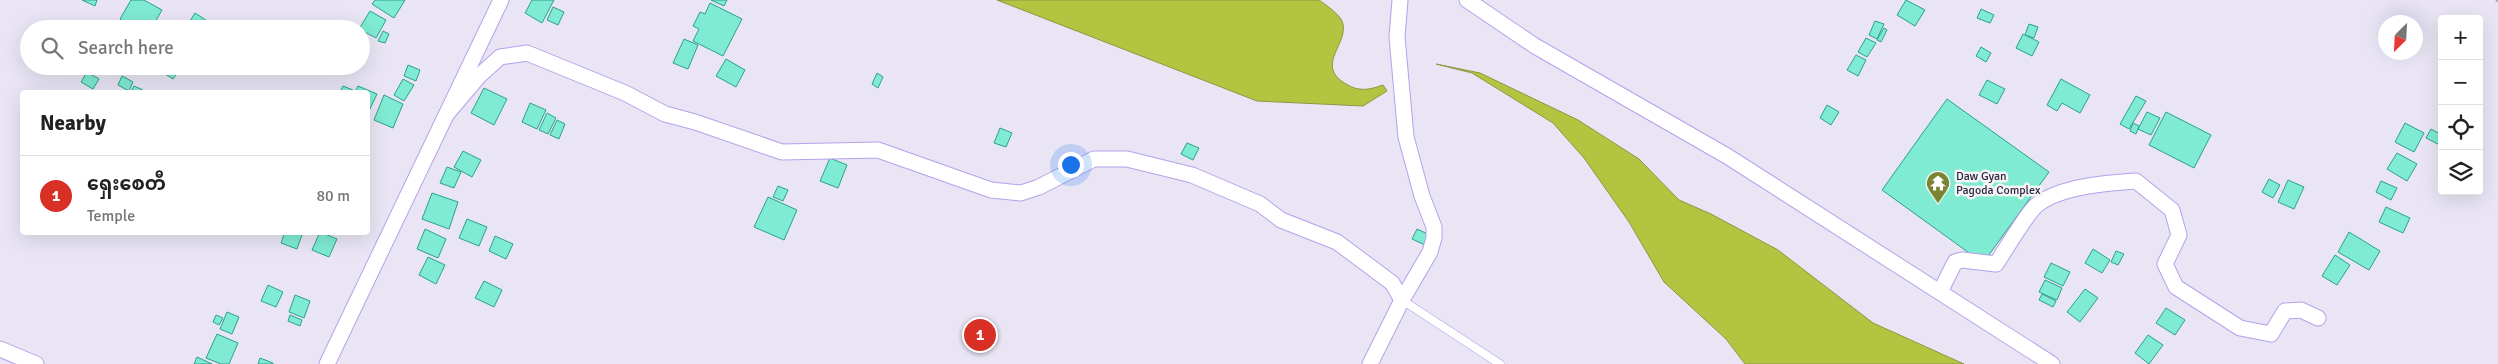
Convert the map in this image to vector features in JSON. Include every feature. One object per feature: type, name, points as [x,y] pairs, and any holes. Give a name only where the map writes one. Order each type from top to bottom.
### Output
[{"type":"street","points":[[328,364],[501,0]]},
{"type":"street","points":[[1370,364],[1402,300],[1430,252],[1434,227],[1422,196],[1406,137],[1397,37],[1400,0]]},
{"type":"street","points":[[1467,0],[1535,46],[1727,156],[2052,364]]},
{"type":"street","points":[[446,115],[478,76],[500,57],[527,53],[625,93],[665,114],[695,122],[782,152],[878,150],[991,190],[1020,193],[1039,187],[1094,159],[1127,159],[1192,175],[1260,204],[1281,220],[1337,242],[1392,283],[1402,300]]},
{"type":"street","points":[[1940,292],[1955,262],[1962,260],[1996,264],[2037,204],[2060,193],[2108,183],[2136,181],[2172,210],[2179,235],[2165,264],[2176,287],[2240,328],[2271,334],[2286,311],[2301,310],[2318,318]]},
{"type":"street","points":[[0,349],[36,364]]},
{"type":"lane","points":[[1402,300],[1500,364]]},
{"type":"shaded area","points":[[997,0],[1319,0],[1335,12],[1342,21],[1342,37],[1333,62],[1333,69],[1337,77],[1355,88],[1369,89],[1383,85],[1387,91],[1363,106],[1257,101]]},
{"type":"shaded area","points":[[1436,64],[1480,73],[1578,120],[1639,159],[1679,200],[1711,214],[1778,250],[1873,323],[1964,364],[1745,364],[1726,339],[1664,282],[1629,222],[1584,158],[1553,123],[1472,73]]},
{"type":"building","points":[[82,0],[97,0],[95,6]]},
{"type":"building","points":[[131,0],[144,0],[162,10],[156,20],[120,19]]},
{"type":"building","points":[[375,0],[405,0],[394,18],[372,4]]},
{"type":"building","points":[[532,0],[554,0],[542,23],[525,13]]},
{"type":"building","points":[[711,0],[727,0],[724,6]]},
{"type":"building","points":[[1906,0],[1925,10],[1915,26],[1897,15]]},
{"type":"building","points":[[710,3],[742,19],[723,56],[693,41],[699,29],[693,26],[700,12],[705,14]]},
{"type":"building","points":[[553,7],[564,12],[558,25],[547,20]]},
{"type":"building","points":[[1981,9],[1994,15],[1990,23],[1977,18]]},
{"type":"building","points":[[370,11],[386,20],[376,38],[370,35],[370,20],[364,20]]},
{"type":"building","points":[[195,13],[206,20],[191,20]]},
{"type":"building","points":[[1875,21],[1884,24],[1877,39],[1869,35]]},
{"type":"building","points":[[2029,24],[2038,27],[2034,38],[2025,35]]},
{"type":"building","points":[[1884,28],[1887,30],[1881,42],[1877,40]]},
{"type":"building","points":[[383,31],[389,34],[385,43],[378,41]]},
{"type":"building","points":[[2023,34],[2039,42],[2032,56],[2016,48]]},
{"type":"building","points":[[1866,38],[1876,43],[1867,57],[1858,52]]},
{"type":"building","points":[[684,39],[698,45],[688,69],[673,63]]},
{"type":"building","points":[[1981,47],[1991,53],[1986,62],[1976,56]]},
{"type":"building","points":[[1856,55],[1866,60],[1858,76],[1847,70]]},
{"type":"building","points":[[726,59],[745,70],[736,87],[716,76]]},
{"type":"building","points":[[408,65],[420,70],[416,81],[404,76]]},
{"type":"building","points":[[877,73],[883,77],[878,88],[872,84]]},
{"type":"building","points":[[85,75],[92,75],[99,79],[93,89],[81,82]]},
{"type":"building","points":[[167,75],[176,75],[173,79]]},
{"type":"building","points":[[122,76],[133,82],[129,90],[118,85]]},
{"type":"building","points":[[403,79],[414,85],[404,101],[394,95]]},
{"type":"building","points":[[2061,79],[2090,95],[2080,113],[2062,103],[2057,111],[2047,105]]},
{"type":"building","points":[[1987,80],[2005,89],[1997,104],[1979,95]]},
{"type":"building","points":[[134,86],[143,90],[132,90]]},
{"type":"building","points":[[343,86],[353,90],[341,90]]},
{"type":"building","points":[[358,86],[368,90],[356,90]]},
{"type":"building","points":[[484,88],[507,99],[494,125],[471,113]]},
{"type":"building","points":[[370,91],[377,94],[370,109]]},
{"type":"building","points":[[384,95],[403,104],[393,128],[374,120]]},
{"type":"building","points":[[2136,96],[2146,101],[2129,129],[2120,124]]},
{"type":"building","points":[[1947,99],[2049,172],[1983,263],[1882,190]]},
{"type":"building","points":[[530,103],[546,110],[537,129],[522,122]]},
{"type":"building","points":[[1827,105],[1839,112],[1831,125],[1820,118]]},
{"type":"building","points":[[2147,112],[2160,118],[2151,135],[2138,129]]},
{"type":"building","points":[[2166,112],[2211,135],[2194,168],[2149,145]]},
{"type":"building","points":[[547,113],[556,118],[548,134],[539,130]]},
{"type":"building","points":[[557,120],[565,124],[559,139],[550,135]]},
{"type":"building","points":[[2133,123],[2139,126],[2136,134],[2130,131]]},
{"type":"building","points":[[2405,123],[2424,133],[2414,152],[2395,142]]},
{"type":"building","points":[[1000,128],[1012,133],[1006,147],[994,143]]},
{"type":"building","points":[[2431,129],[2438,133],[2438,144],[2426,138]]},
{"type":"building","points":[[1187,143],[1199,148],[1193,160],[1181,154]]},
{"type":"building","points":[[463,151],[481,160],[472,177],[454,167]]},
{"type":"building","points":[[2397,153],[2417,164],[2407,181],[2387,169]]},
{"type":"building","points":[[830,158],[847,165],[838,188],[820,181]]},
{"type":"building","points":[[447,167],[461,172],[454,188],[440,183]]},
{"type":"building","points":[[2269,179],[2280,185],[2273,198],[2262,192]]},
{"type":"building","points":[[2288,180],[2304,187],[2294,209],[2278,202]]},
{"type":"building","points":[[2381,181],[2397,188],[2391,200],[2376,192]]},
{"type":"building","points":[[778,186],[788,190],[783,201],[773,197]]},
{"type":"building","points":[[432,193],[458,202],[449,229],[422,219]]},
{"type":"building","points":[[768,197],[797,210],[784,240],[754,227]]},
{"type":"building","points":[[2386,207],[2410,218],[2403,233],[2379,222]]},
{"type":"building","points":[[467,219],[487,227],[479,246],[459,238]]},
{"type":"building","points":[[425,229],[446,239],[438,258],[417,249]]},
{"type":"building","points":[[1417,229],[1430,235],[1425,245],[1412,239]]},
{"type":"building","points":[[2349,232],[2380,251],[2369,270],[2338,252]]},
{"type":"building","points":[[284,235],[302,235],[297,249],[281,243]]},
{"type":"building","points":[[319,235],[327,235],[337,239],[329,257],[312,250]]},
{"type":"building","points":[[495,236],[513,244],[506,259],[489,251]]},
{"type":"building","points":[[2093,249],[2110,260],[2102,273],[2085,263]]},
{"type":"building","points":[[2116,251],[2124,254],[2118,265],[2111,262]]},
{"type":"building","points":[[2335,255],[2350,265],[2337,285],[2322,276]]},
{"type":"building","points":[[428,257],[445,265],[436,284],[419,275]]},
{"type":"building","points":[[2051,263],[2070,272],[2063,286],[2044,277]]},
{"type":"building","points":[[2045,280],[2062,288],[2057,300],[2039,292]]},
{"type":"building","points":[[484,281],[502,290],[494,307],[475,298]]},
{"type":"building","points":[[268,285],[283,292],[276,307],[261,301]]},
{"type":"building","points":[[2085,289],[2098,298],[2080,322],[2067,312]]},
{"type":"building","points":[[2042,294],[2056,301],[2053,307],[2039,300]]},
{"type":"building","points":[[295,295],[310,301],[304,318],[289,312]]},
{"type":"building","points":[[2166,308],[2185,320],[2175,335],[2156,323]]},
{"type":"building","points":[[227,312],[239,317],[232,334],[220,329]]},
{"type":"building","points":[[216,315],[223,318],[219,325],[213,322]]},
{"type":"building","points":[[290,315],[302,320],[300,326],[288,321]]},
{"type":"building","points":[[217,334],[238,343],[229,364],[221,364],[206,358]]},
{"type":"building","points":[[2148,335],[2163,345],[2149,364],[2135,353]]},
{"type":"building","points":[[197,357],[212,364],[194,364]]},
{"type":"building","points":[[260,358],[273,363],[273,364],[258,364]]},
{"type":"place","name":"Daw Gyan Pagoda Complex","points":[[1938,204]]},
{"type":"place","name":"ရှေးစေတီ","points":[[980,335]]}]
